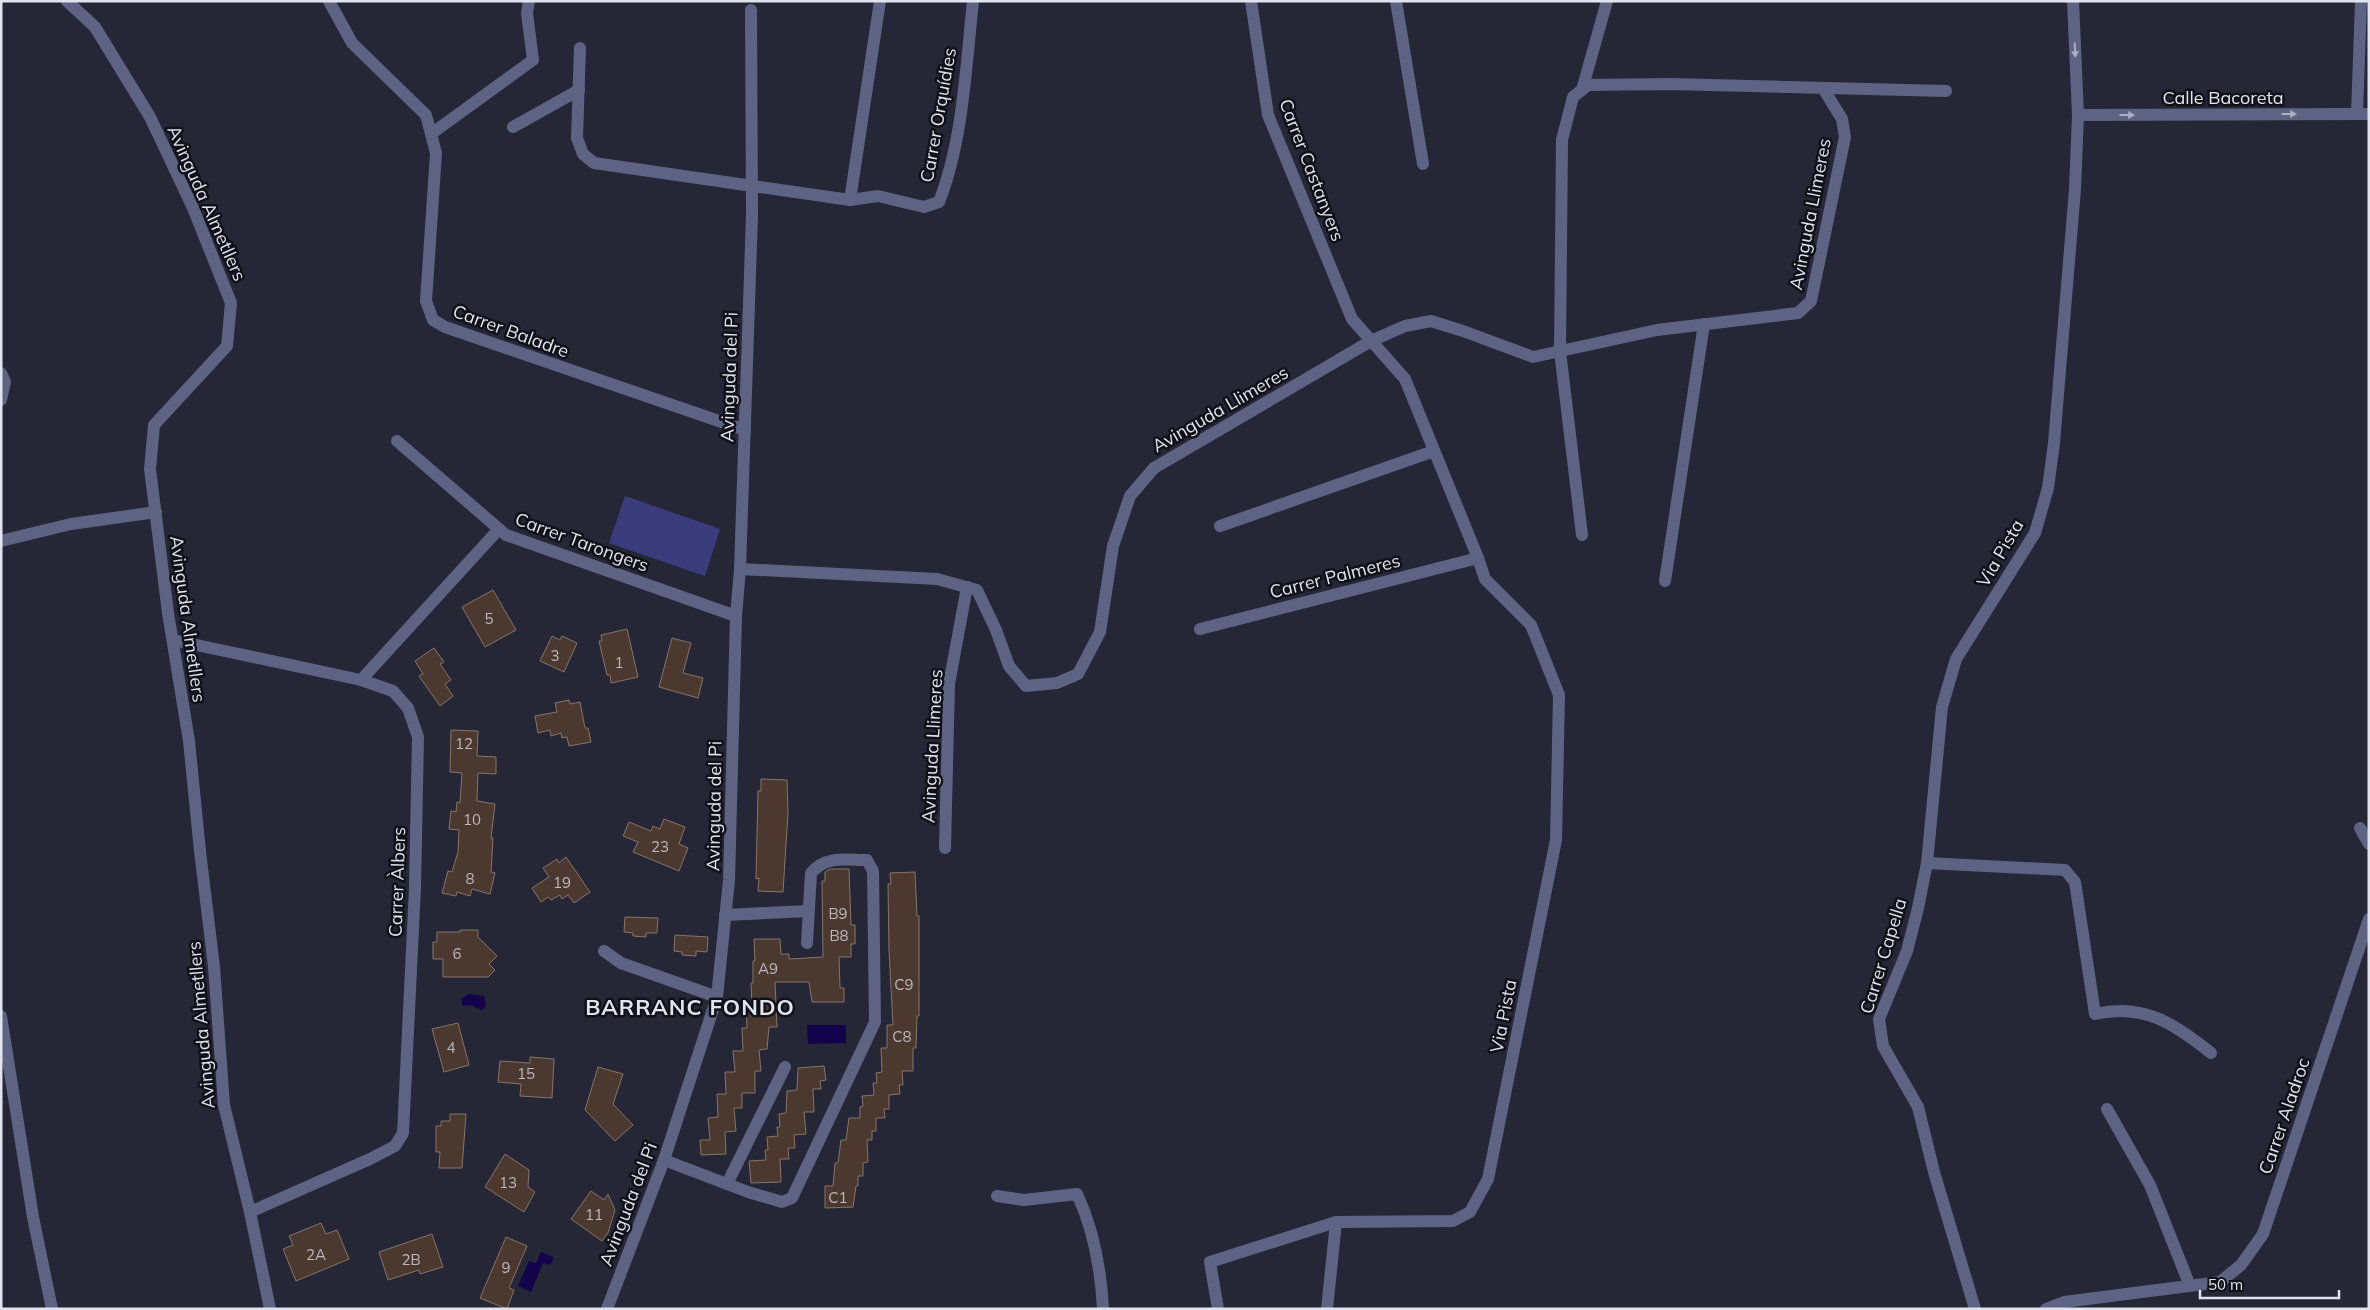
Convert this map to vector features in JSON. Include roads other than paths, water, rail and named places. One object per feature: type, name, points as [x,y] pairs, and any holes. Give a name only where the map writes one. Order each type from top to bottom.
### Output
[{"type":"street","name":"Avinguda Almetllers","points":[[67,1],[95,26],[150,117],[193,208],[231,303],[227,346],[154,425],[150,469],[173,640],[189,741],[214,966],[224,1105],[250,1212],[270,1309]]},
{"type":"street","name":"Carrer Baladre","points":[[329,1],[352,43],[426,116],[436,153],[426,301],[433,320],[444,328],[745,430]]},
{"type":"street","points":[[431,134],[533,60],[527,13],[529,1]]},
{"type":"street","points":[[580,48],[577,138],[583,154],[594,164],[752,188],[850,200],[880,1]]},
{"type":"street","name":"Carrer Orquídies","points":[[850,200],[878,196],[924,207],[939,202],[948,180],[963,95],[973,1]]},
{"type":"street","name":"Carrer Castanyers","points":[[1251,1],[1268,114],[1352,320],[1371,341]]},
{"type":"street","points":[[1396,1],[1423,164]]},
{"type":"street","points":[[1582,90],[1607,1]]},
{"type":"street","points":[[2072,1],[2078,115]]},
{"type":"street","points":[[2361,1],[2363,114]]},
{"type":"street","name":"Avinguda del Pi","points":[[740,568],[752,188],[750,10]]},
{"type":"street","points":[[1582,535],[1560,352],[1562,140],[1573,97],[1588,85],[1661,84],[1946,91]]},
{"type":"street","name":"Avinguda Llimeres","points":[[945,848],[949,684],[968,587],[977,590],[996,630],[1009,666],[1026,686],[1057,683],[1078,674],[1100,632],[1113,546],[1130,496],[1154,468],[1371,341],[1405,326],[1431,321],[1533,357],[1658,330],[1798,312],[1811,301],[1845,137],[1842,119],[1823,88]]},
{"type":"street","points":[[513,127],[579,90]]},
{"type":"street","name":"Calle Bacoreta","points":[[2078,115],[2363,114]]},
{"type":"street","name":"Via Pista","points":[[1927,863],[1942,707],[1956,658],[2035,534],[2048,488],[2055,434],[2075,189],[2078,115]]},
{"type":"street","points":[[1665,581],[1704,324]]},
{"type":"street","points":[[1371,341],[1405,379],[1478,558]]},
{"type":"street","points":[[1,373],[5,382],[1,400]]},
{"type":"street","name":"Carrer Tarongers","points":[[397,441],[506,535],[736,616]]},
{"type":"street","points":[[1220,526],[1434,451]]},
{"type":"street","points":[[1,541],[71,524],[156,512]]},
{"type":"street","points":[[361,680],[499,529]]},
{"type":"street","name":"Via Pista","points":[[1218,1309],[1210,1262],[1336,1222],[1453,1220],[1470,1212],[1488,1179],[1556,840],[1559,695],[1532,625],[1485,580],[1478,558]]},
{"type":"street","name":"Carrer Palmeres","points":[[1200,629],[1478,558]]},
{"type":"street","points":[[736,616],[740,568],[937,579],[968,587]]},
{"type":"street","name":"Avinguda del Pi","points":[[607,1309],[664,1160],[717,997],[729,880],[736,616]]},
{"type":"street","name":"Carrer Àlbers","points":[[173,640],[361,680],[393,691],[408,708],[418,737],[415,888],[402,1133],[395,1146],[370,1159],[250,1212]]},
{"type":"street","points":[[2360,828],[2369,844]]},
{"type":"street","points":[[664,1160],[782,1202],[792,1198],[875,1022],[873,871],[867,860],[829,860],[818,864],[811,873],[807,943]]},
{"type":"street","points":[[1927,863],[2065,870],[2074,882],[2095,1014],[2112,1010],[2146,1012],[2175,1025],[2211,1053]]},
{"type":"street","name":"Carrer Capella","points":[[1927,863],[1907,951],[1879,1019],[1883,1046],[1918,1107],[1934,1172],[1975,1309]]},
{"type":"street","points":[[726,915],[808,911]]},
{"type":"street","name":"Carrer Aladroc","points":[[2046,1309],[2064,1302],[2220,1282],[2241,1265],[2262,1234],[2369,919]]},
{"type":"street","points":[[604,951],[621,964],[717,997]]},
{"type":"street","points":[[1,1016],[33,1217],[52,1309]]},
{"type":"street","points":[[727,1184],[785,1067]]},
{"type":"street","points":[[2107,1108],[2150,1185],[2190,1286]]},
{"type":"street","points":[[997,1196],[1024,1200],[1076,1194],[1083,1207],[1093,1245],[1102,1286],[1103,1309]]},
{"type":"street","points":[[1327,1309],[1336,1222]]},
{"type":"district","name":"BARRANC FONDO","points":[[690,1007]]}]
